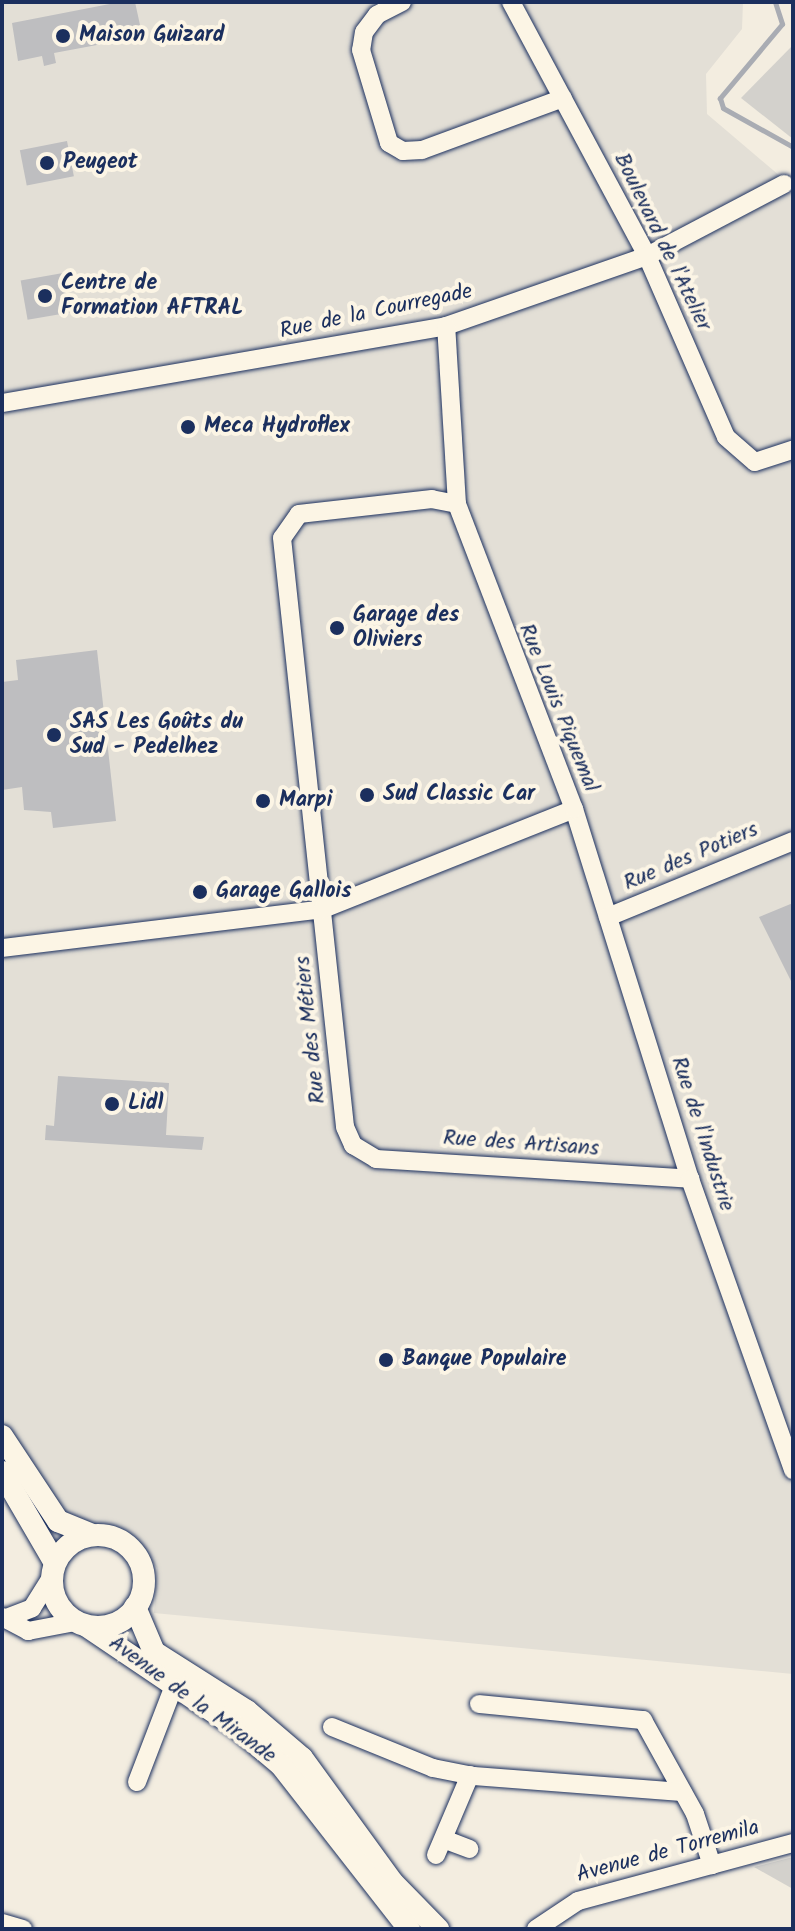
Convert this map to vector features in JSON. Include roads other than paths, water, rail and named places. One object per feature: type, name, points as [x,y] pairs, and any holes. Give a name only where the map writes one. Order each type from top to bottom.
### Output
[{"type":"main road","points":[[2,1436],[58,1521],[90,1534],[117,1539],[136,1555],[143,1574],[135,1607],[111,1626],[82,1624],[56,1600],[53,1570],[2,1472]]},
{"type":"main road","points":[[53,1570],[65,1548],[90,1534]]},
{"type":"main road","name":"Avenue de la Mirande","points":[[135,1607],[154,1652],[247,1711],[302,1758],[392,1882],[438,1929]]},
{"type":"main road","name":"Avenue de la Mirande","points":[[82,1624],[281,1765],[409,1929]]},
{"type":"street","points":[[402,2],[377,15],[364,32],[361,50],[389,143],[403,151],[422,150],[563,98]]},
{"type":"street","name":"Boulevard de l'Atelier","points":[[511,2],[647,256],[726,437],[755,462],[793,450]]},
{"type":"street","name":"Rue de la Courregade","points":[[2,403],[446,326],[647,256],[784,184]]},
{"type":"street","name":"Rue Louis Piquemal","points":[[2,948],[323,909],[574,809],[457,504],[446,326]]},
{"type":"street","points":[[323,909],[282,538],[299,514],[432,499],[457,504]]},
{"type":"street","name":"Rue de l'Industrie","points":[[574,809],[690,1179],[793,1470]]},
{"type":"street","name":"Rue des Potiers","points":[[608,917],[793,841]]},
{"type":"street","name":"Rue des Métiers","points":[[323,909],[335,1053],[353,1145]]},
{"type":"street","name":"Rue des Artisans","points":[[353,1145],[376,1159],[690,1179]]},
{"type":"street","points":[[3,1618],[32,1608],[53,1570]]},
{"type":"street","points":[[3,1618],[28,1631],[82,1624]]},
{"type":"street","points":[[137,1782],[173,1688]]},
{"type":"street","points":[[479,1704],[643,1720],[682,1792],[712,1865]]},
{"type":"street","points":[[332,1727],[433,1768],[470,1775],[682,1792]]},
{"type":"street","points":[[469,1849],[441,1847],[470,1775]]},
{"type":"street","name":"Avenue de Torremila","points":[[536,1929],[555,1921],[578,1901],[793,1843]]},
{"type":"street","points":[[2,1923],[23,1929]]},
{"type":"waterway","points":[[775,2],[782,24],[720,98],[723,108],[793,147]]},
{"type":"place","name":"Maison Guizard","points":[[63,36]]},
{"type":"place","name":"Peugeot","points":[[47,163]]},
{"type":"place","name":"Centre de Formation AFTRAL","points":[[45,296]]},
{"type":"place","name":"Meca Hydroflex","points":[[188,427]]},
{"type":"place","name":"Garage des Oliviers","points":[[337,628]]},
{"type":"place","name":"SAS Les Goûts du Sud - Pedelhez","points":[[54,735]]},
{"type":"place","name":"Sud Classic Car","points":[[367,795]]},
{"type":"place","name":"Marpi","points":[[263,801]]},
{"type":"place","name":"Garage Gallois","points":[[200,892]]},
{"type":"place","name":"Lidl","points":[[112,1104]]},
{"type":"place","name":"Banque Populaire","points":[[386,1360]]}]
